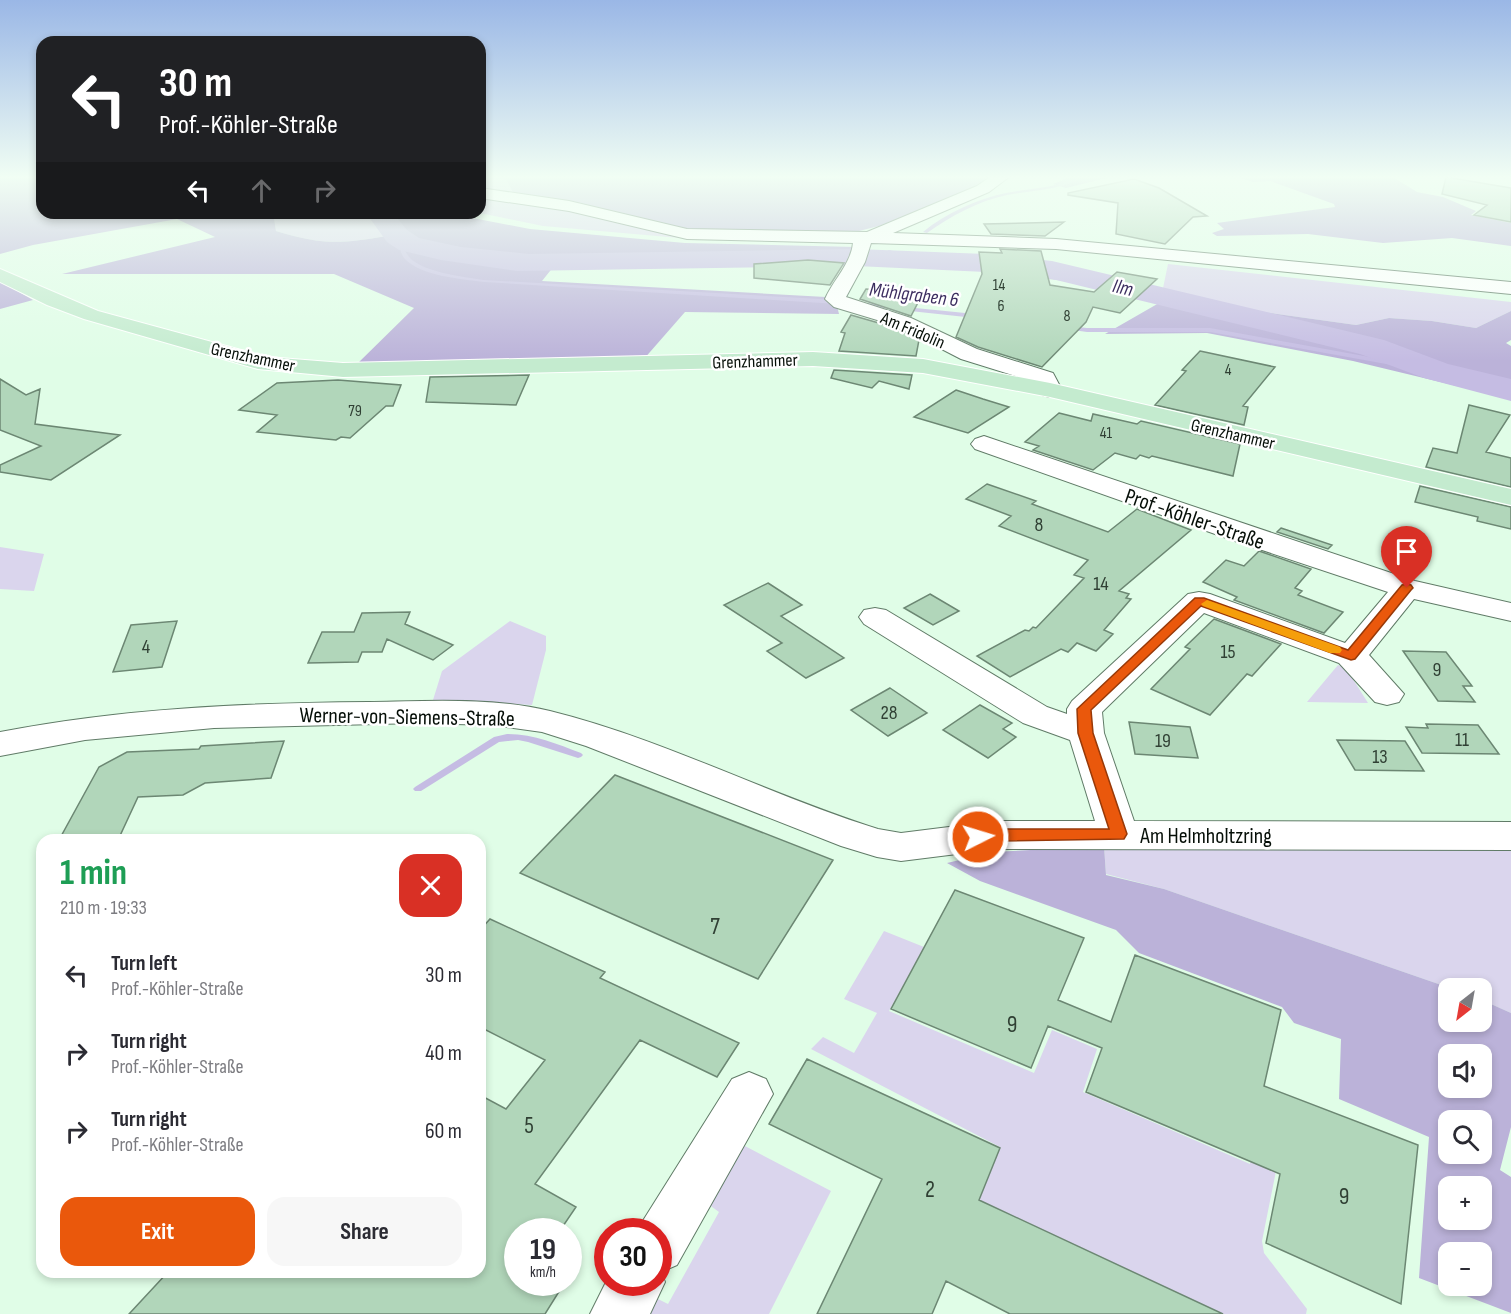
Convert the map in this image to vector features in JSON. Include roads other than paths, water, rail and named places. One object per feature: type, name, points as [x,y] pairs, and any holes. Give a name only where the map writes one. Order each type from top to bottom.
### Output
[{"type":"main road","name":"Grenzhammer","points":[[0,275],[54,301],[92,315],[237,357],[298,368],[343,370],[444,366],[584,366],[813,359],[923,366],[977,374],[1050,390],[1511,497]]},
{"type":"street","points":[[737,238],[860,249],[992,241],[1127,249],[1300,269],[1511,288]]},
{"type":"street","points":[[860,249],[882,238]]},
{"type":"street","name":"Am Fridolin","points":[[860,249],[838,301],[904,322],[969,354],[1046,378],[1050,390]]},
{"type":"street","name":"Prof.-Köhler-Straße","points":[[984,444],[1242,534],[1407,588],[1511,612]]},
{"type":"street","points":[[1351,656],[1407,588]]},
{"type":"street","points":[[1119,834],[1086,733],[1084,709],[1199,601],[1351,656],[1387,694]]},
{"type":"street","points":[[875,617],[1035,714],[1086,733]]},
{"type":"street","name":"Werner-von-Siemens-Straße","points":[[0,744],[100,726],[230,716],[444,712],[518,717],[556,724],[599,738],[855,836],[901,847]]},
{"type":"street","name":"Am Helmholtzring","points":[[901,847],[997,835],[1511,836]]},
{"type":"street","points":[[672,1223],[749,1094]]},
{"type":"street","points":[[618,1314],[629,1296]]},
{"type":"waterway","name":"Ilm","points":[[399,238],[423,248],[529,263],[856,258],[921,259],[1052,270],[1372,347],[1436,371],[1511,390]]},
{"type":"waterway","name":"Mühlgraben 6","points":[[401,240],[406,256],[415,264],[433,272],[484,281],[838,302]]},
{"type":"waterway","points":[[874,259],[891,251]]},
{"type":"waterway","name":"Mühlgraben 6","points":[[866,305],[975,316]]},
{"type":"waterway","name":"Mühlgraben 6","points":[[1068,328],[1210,330],[1436,371]]},
{"type":"waterway","points":[[418,789],[497,739],[518,737],[548,744],[578,755]]}]
